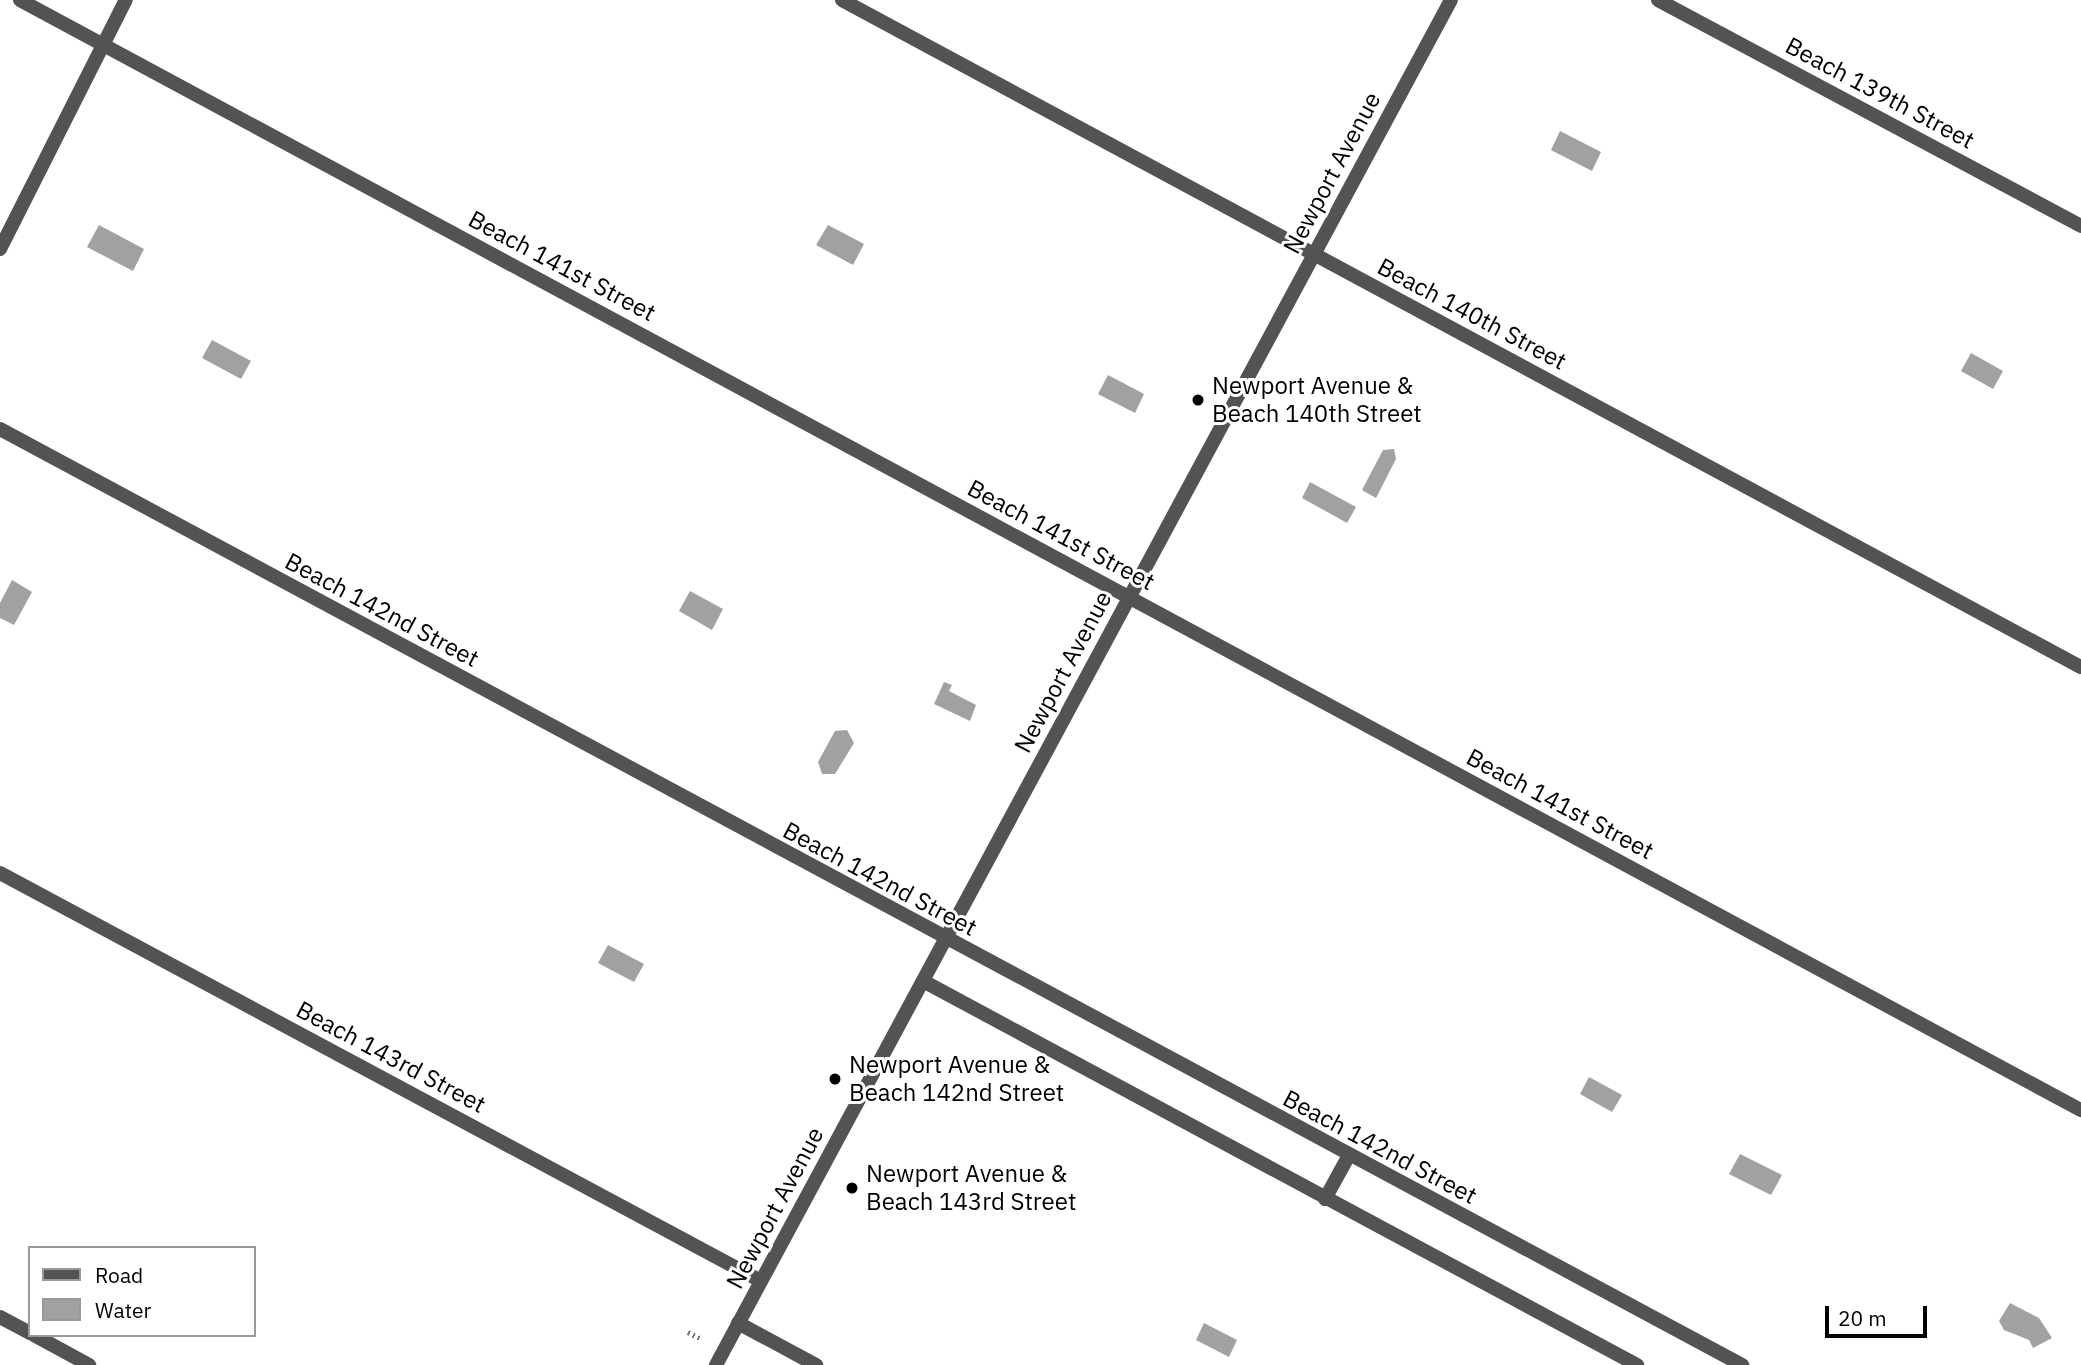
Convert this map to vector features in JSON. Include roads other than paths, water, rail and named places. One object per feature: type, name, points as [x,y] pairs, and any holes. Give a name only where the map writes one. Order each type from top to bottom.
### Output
[{"type":"street","name":"Beach 141st Street","points":[[20,0],[2081,1110]]},
{"type":"street","points":[[0,249],[125,0]]},
{"type":"street","name":"Beach 140th Street","points":[[842,0],[2081,667]]},
{"type":"street","name":"Newport Avenue","points":[[716,1365],[1451,0]]},
{"type":"street","name":"Beach 139th Street","points":[[1658,0],[2081,226]]},
{"type":"street","name":"Beach 142nd Street","points":[[0,429],[1348,1157],[1742,1365]]},
{"type":"street","name":"Beach 143rd Street","points":[[0,873],[761,1281]]},
{"type":"street","points":[[923,981],[1637,1365]]},
{"type":"street","points":[[1325,1199],[1348,1157]]},
{"type":"street","points":[[0,1317],[28,1332]]},
{"type":"street","points":[[738,1323],[816,1365]]},
{"type":"street","points":[[38,1337],[89,1365]]},
{"type":"water","points":[[1560,131],[1601,152],[1592,171],[1551,150]]},
{"type":"water","points":[[99,225],[144,249],[133,271],[87,247]]},
{"type":"water","points":[[828,225],[864,244],[853,265],[816,245]]},
{"type":"water","points":[[212,340],[251,361],[241,379],[202,358]]},
{"type":"water","points":[[1971,353],[2003,371],[1993,389],[1961,371]]},
{"type":"water","points":[[1108,375],[1144,394],[1135,413],[1098,394]]},
{"type":"water","points":[[1394,449],[1396,459],[1376,498],[1362,490],[1383,450]]},
{"type":"water","points":[[1310,482],[1356,507],[1347,523],[1302,498]]},
{"type":"water","points":[[12,580],[32,592],[14,625],[0,618],[0,603]]},
{"type":"water","points":[[690,591],[723,609],[712,630],[679,611]]},
{"type":"water","points":[[944,682],[952,685],[949,691],[976,705],[970,721],[934,704]]},
{"type":"water","points":[[847,730],[854,743],[835,774],[822,774],[818,762],[835,731]]},
{"type":"water","points":[[608,945],[644,964],[634,982],[598,963]]},
{"type":"water","points":[[1589,1077],[1622,1095],[1612,1112],[1580,1094]]},
{"type":"water","points":[[1740,1154],[1782,1175],[1771,1195],[1729,1174]]},
{"type":"water","points":[[2010,1303],[2039,1318],[2052,1338],[2033,1348],[2029,1340],[2004,1330],[1999,1321]]},
{"type":"water","points":[[1204,1323],[1237,1340],[1229,1357],[1196,1340]]},
{"type":"place","name":"Newport Avenue & Beach 140th Street","points":[[1198,400]]},
{"type":"place","name":"Newport Avenue & Beach 142nd Street","points":[[835,1079]]},
{"type":"place","name":"Newport Avenue & Beach 143rd Street","points":[[852,1188]]}]
